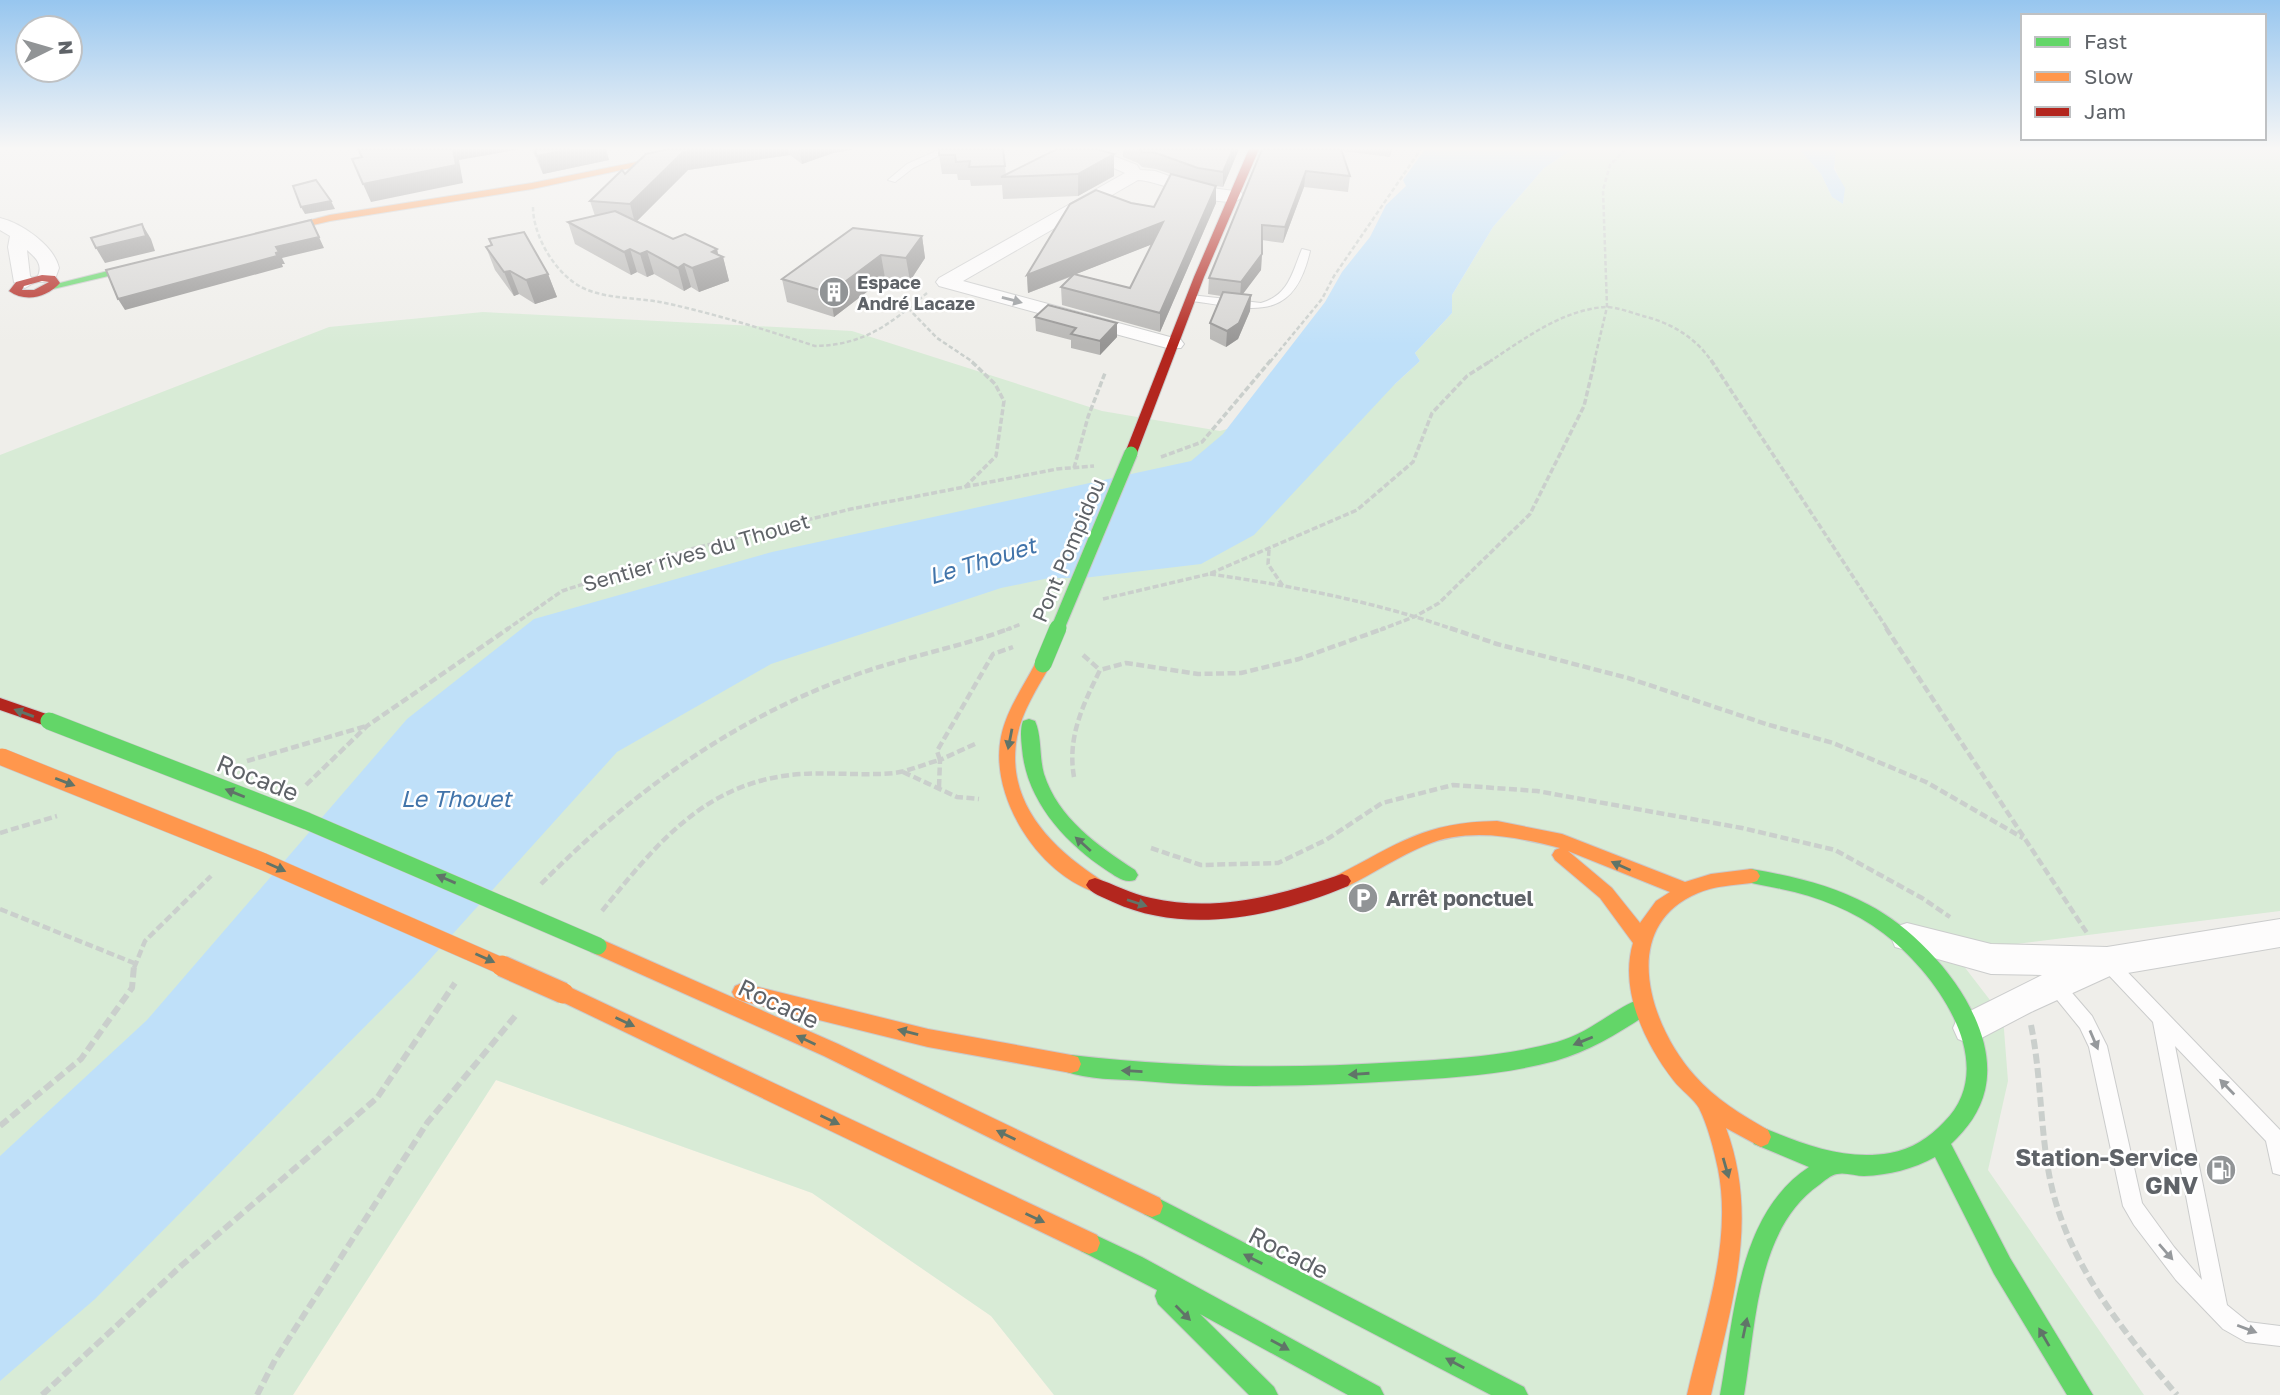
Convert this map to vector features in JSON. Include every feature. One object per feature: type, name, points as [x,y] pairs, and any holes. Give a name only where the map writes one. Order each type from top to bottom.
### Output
[{"type":"main road","points":[[250,237],[356,214]]},
{"type":"main road","name":"Pont Pompidou","points":[[1039,670],[1131,453],[1191,298],[1227,214]]},
{"type":"main road","points":[[0,289],[20,288],[37,293],[50,282],[169,258]]},
{"type":"main road","points":[[0,300],[20,288]]},
{"type":"main road","points":[[1039,670],[1013,722],[1010,736],[1007,762],[1011,792],[1018,812],[1032,833],[1068,868],[1128,901],[1174,911],[1285,902],[1326,889],[1406,844],[1444,831],[1496,829],[1586,850],[1685,890]]},
{"type":"main road","points":[[1039,670],[1028,736],[1031,762],[1043,796],[1067,828],[1089,850],[1110,865],[1144,882]]},
{"type":"main road","name":"Rocade","points":[[0,704],[319,826],[658,971],[991,1127],[1516,1395]]},
{"type":"main road","points":[[1,757],[264,862],[563,993],[1135,1265],[1372,1395]]},
{"type":"main road","points":[[1530,835],[1596,881],[1625,914],[1642,940]]},
{"type":"main road","points":[[1751,876],[1789,880],[1828,892],[1867,910],[1903,936],[1944,979],[1970,1028],[1977,1062],[1974,1093],[1962,1122],[1940,1144],[1911,1158],[1875,1165],[1836,1163],[1790,1151],[1747,1131],[1707,1102],[1678,1072],[1663,1051],[1642,1007],[1637,971],[1642,940],[1651,920],[1666,903],[1685,890],[1715,879],[1751,876]]},
{"type":"main road","points":[[1178,893],[1235,908]]},
{"type":"main road","points":[[658,971],[992,1051],[1119,1071],[1222,1077],[1329,1077],[1431,1069],[1530,1057],[1603,1032],[1642,1007]]},
{"type":"main road","points":[[1699,1395],[1726,1262],[1731,1214],[1731,1183],[1707,1102]]},
{"type":"main road","points":[[1940,1144],[2002,1266],[2081,1395]]},
{"type":"main road","points":[[1732,1395],[1756,1277],[1769,1233],[1783,1205],[1807,1179],[1836,1163]]},
{"type":"main road","points":[[1135,1265],[1266,1395]]},
{"type":"street","points":[[946,282],[1066,214]]},
{"type":"street","points":[[0,223],[20,234],[48,261],[50,282]]},
{"type":"street","points":[[20,234],[17,247],[22,278],[20,288]]},
{"type":"street","points":[[946,282],[1174,344]]},
{"type":"street","points":[[1903,936],[1991,960],[2107,962],[2280,933]]},
{"type":"street","points":[[1970,1028],[2019,1001],[2107,962]]},
{"type":"lane","points":[[1191,298],[1261,306],[1272,304],[1285,296],[1301,273],[1305,251]]},
{"type":"lane","points":[[2107,962],[2274,1137],[2280,1166]]},
{"type":"lane","points":[[2055,985],[2086,1022],[2098,1046],[2133,1206],[2143,1225],[2218,1311],[2242,1330],[2280,1336]]},
{"type":"lane","points":[[2161,1018],[2218,1311]]},
{"type":"path","points":[[532,214],[545,249],[572,282],[601,294],[664,303],[816,346],[841,348],[888,325],[926,293],[946,282]]},
{"type":"path","points":[[1159,458],[1202,442],[1322,299],[1334,276],[1376,214]]},
{"type":"path","points":[[1100,670],[1126,663],[1198,674],[1241,673],[1298,659],[1416,616],[1439,603],[1530,514],[1584,407],[1607,307],[1604,214]]},
{"type":"path","points":[[1100,600],[1209,574],[1357,510],[1413,462],[1432,413],[1467,376],[1547,325],[1574,314],[1607,307],[1666,322],[1702,347],[2107,962]]},
{"type":"path","points":[[908,308],[937,338],[976,364],[995,384],[1004,401],[996,456],[964,488]]},
{"type":"path","points":[[1074,468],[1088,417],[1105,373]]},
{"type":"path","name":"Sentier rives du Thouet","points":[[299,791],[367,726],[562,591],[691,549],[851,509],[1074,468],[1099,466]]},
{"type":"path","points":[[1269,550],[1268,564],[1283,586]]},
{"type":"path","points":[[1209,574],[1283,586],[1416,616],[1497,644],[1639,682],[1833,743],[1926,782],[2025,839]]},
{"type":"path","points":[[964,645],[1027,622]]},
{"type":"path","points":[[1079,651],[1100,670]]},
{"type":"path","points":[[939,787],[940,760],[937,751],[993,654]]},
{"type":"path","points":[[1043,796],[1076,785],[1070,760],[1071,740],[1100,670]]},
{"type":"path","points":[[940,760],[902,772],[957,797],[973,799],[1011,792]]},
{"type":"path","points":[[0,1126],[81,1059],[132,988],[134,962],[145,941],[213,875]]},
{"type":"path","points":[[0,909],[134,962]]},
{"type":"path","points":[[2019,1001],[2029,1012],[2035,1040],[2043,1130],[2053,1194],[2062,1221],[2079,1261],[2104,1304],[2177,1395]]},
{"type":"shaded area","points":[[496,1080],[812,1193],[991,1316],[1054,1395],[293,1395]]},
{"type":"green space","points":[[1504,214],[2280,214],[2280,911],[1953,952],[2003,1017],[2008,1081],[1988,1170],[2144,1395],[1054,1395],[991,1316],[812,1193],[496,1080],[293,1395],[0,1395],[0,455],[329,327],[483,312],[852,331],[1102,411],[1220,431],[1395,384],[1420,361],[1415,353],[1452,313],[1452,295],[1493,227]]},
{"type":"water","name":"Le Thouet","points":[[1381,214],[1504,214],[1493,227],[1452,295],[1452,313],[1415,353],[1420,361],[1395,384],[1254,535],[1201,564],[1083,578],[1049,578],[1001,588],[771,664],[617,752],[414,977],[95,1299],[0,1381],[0,1156],[147,1020],[407,719],[534,619],[772,552],[1191,461],[1223,434],[1325,302],[1342,272],[1370,237]]},
{"type":"building","points":[[602,214],[621,214],[673,239],[685,234],[717,249],[712,252],[723,257],[692,268],[684,264],[678,268],[647,251],[640,254],[630,249],[624,252],[568,222]]},
{"type":"building","points":[[1064,214],[1204,214],[1160,313],[1061,287],[1074,274],[1130,288],[1163,222],[1027,275]]},
{"type":"building","points":[[1235,214],[1290,214],[1285,227],[1262,225],[1262,254],[1241,282],[1209,278]]},
{"type":"building","points":[[311,220],[319,237],[276,247],[279,252],[276,253],[277,256],[118,299],[106,270]]},
{"type":"building","points":[[142,224],[146,236],[96,248],[91,238]]},
{"type":"building","points":[[853,228],[922,236],[906,258],[881,255],[830,293],[782,279]]},
{"type":"building","points":[[524,232],[548,274],[526,280],[510,271],[504,272],[486,247],[492,245],[489,239]]},
{"type":"building","points":[[1223,292],[1251,295],[1239,323],[1227,331],[1210,323]]},
{"type":"building","points":[[1048,305],[1117,323],[1100,341],[1071,334],[1076,328],[1035,317]]},
{"type":"traffic: fast","points":[[53,286],[160,261]]},
{"type":"traffic: fast","points":[[1043,664],[1131,453]]},
{"type":"traffic: fast","points":[[49,721],[307,821],[598,946]]},
{"type":"traffic: fast","points":[[1029,725],[1036,775],[1056,814],[1088,847],[1129,875]]},
{"type":"traffic: fast","points":[[1751,876],[1781,881],[1838,899],[1889,927],[1932,967],[1950,992],[1962,1013],[1976,1058],[1973,1094],[1960,1120],[1937,1144],[1915,1157],[1890,1163],[1836,1163],[1809,1157],[1761,1137]]},
{"type":"traffic: fast","points":[[1071,1064],[1154,1073],[1280,1077],[1471,1066],[1536,1056],[1578,1044],[1603,1032],[1642,1007]]},
{"type":"traffic: fast","points":[[1940,1144],[2002,1266],[2081,1395]]},
{"type":"traffic: fast","points":[[1732,1395],[1750,1292],[1764,1241],[1788,1198],[1810,1178],[1836,1163]]},
{"type":"traffic: fast","points":[[1152,1206],[1516,1395]]},
{"type":"traffic: fast","points":[[1089,1243],[1372,1395]]},
{"type":"traffic: fast","points":[[1166,1296],[1266,1395]]},
{"type":"traffic: slow","points":[[262,234],[355,214]]},
{"type":"traffic: slow","points":[[1043,664],[1015,718],[1009,737],[1009,783],[1016,804],[1041,842],[1076,873],[1095,885]]},
{"type":"traffic: slow","points":[[2,757],[264,862],[563,993]]},
{"type":"traffic: slow","points":[[1342,881],[1421,839],[1465,829],[1497,828],[1562,842],[1685,890]]},
{"type":"traffic: slow","points":[[1561,855],[1606,893],[1642,940]]},
{"type":"traffic: slow","points":[[1751,876],[1696,886],[1662,907],[1647,929],[1639,954],[1639,981],[1645,1009],[1656,1036],[1687,1082],[1722,1112],[1761,1137]]},
{"type":"traffic: slow","points":[[598,946],[831,1050],[1152,1206]]},
{"type":"traffic: slow","points":[[742,992],[928,1038],[1071,1064]]},
{"type":"traffic: slow","points":[[563,993],[1089,1243]]},
{"type":"traffic: slow","points":[[1699,1395],[1728,1264],[1732,1211],[1727,1163],[1707,1102]]},
{"type":"traffic: jam","points":[[1131,453],[1226,214]]},
{"type":"traffic: jam","points":[[42,278],[51,278],[55,283],[36,293],[15,291],[20,284],[42,278]]},
{"type":"traffic: jam","points":[[0,704],[49,721]]},
{"type":"traffic: jam","points":[[1095,885],[1123,898],[1153,906],[1218,911],[1284,901],[1342,881]]},
{"type":"place","name":"Espace André Lacaze","points":[[834,292]]},
{"type":"place","name":"Arrêt ponctuel","points":[[1363,898]]},
{"type":"place","name":"Station-Service GNV","points":[[2221,1170]]}]
